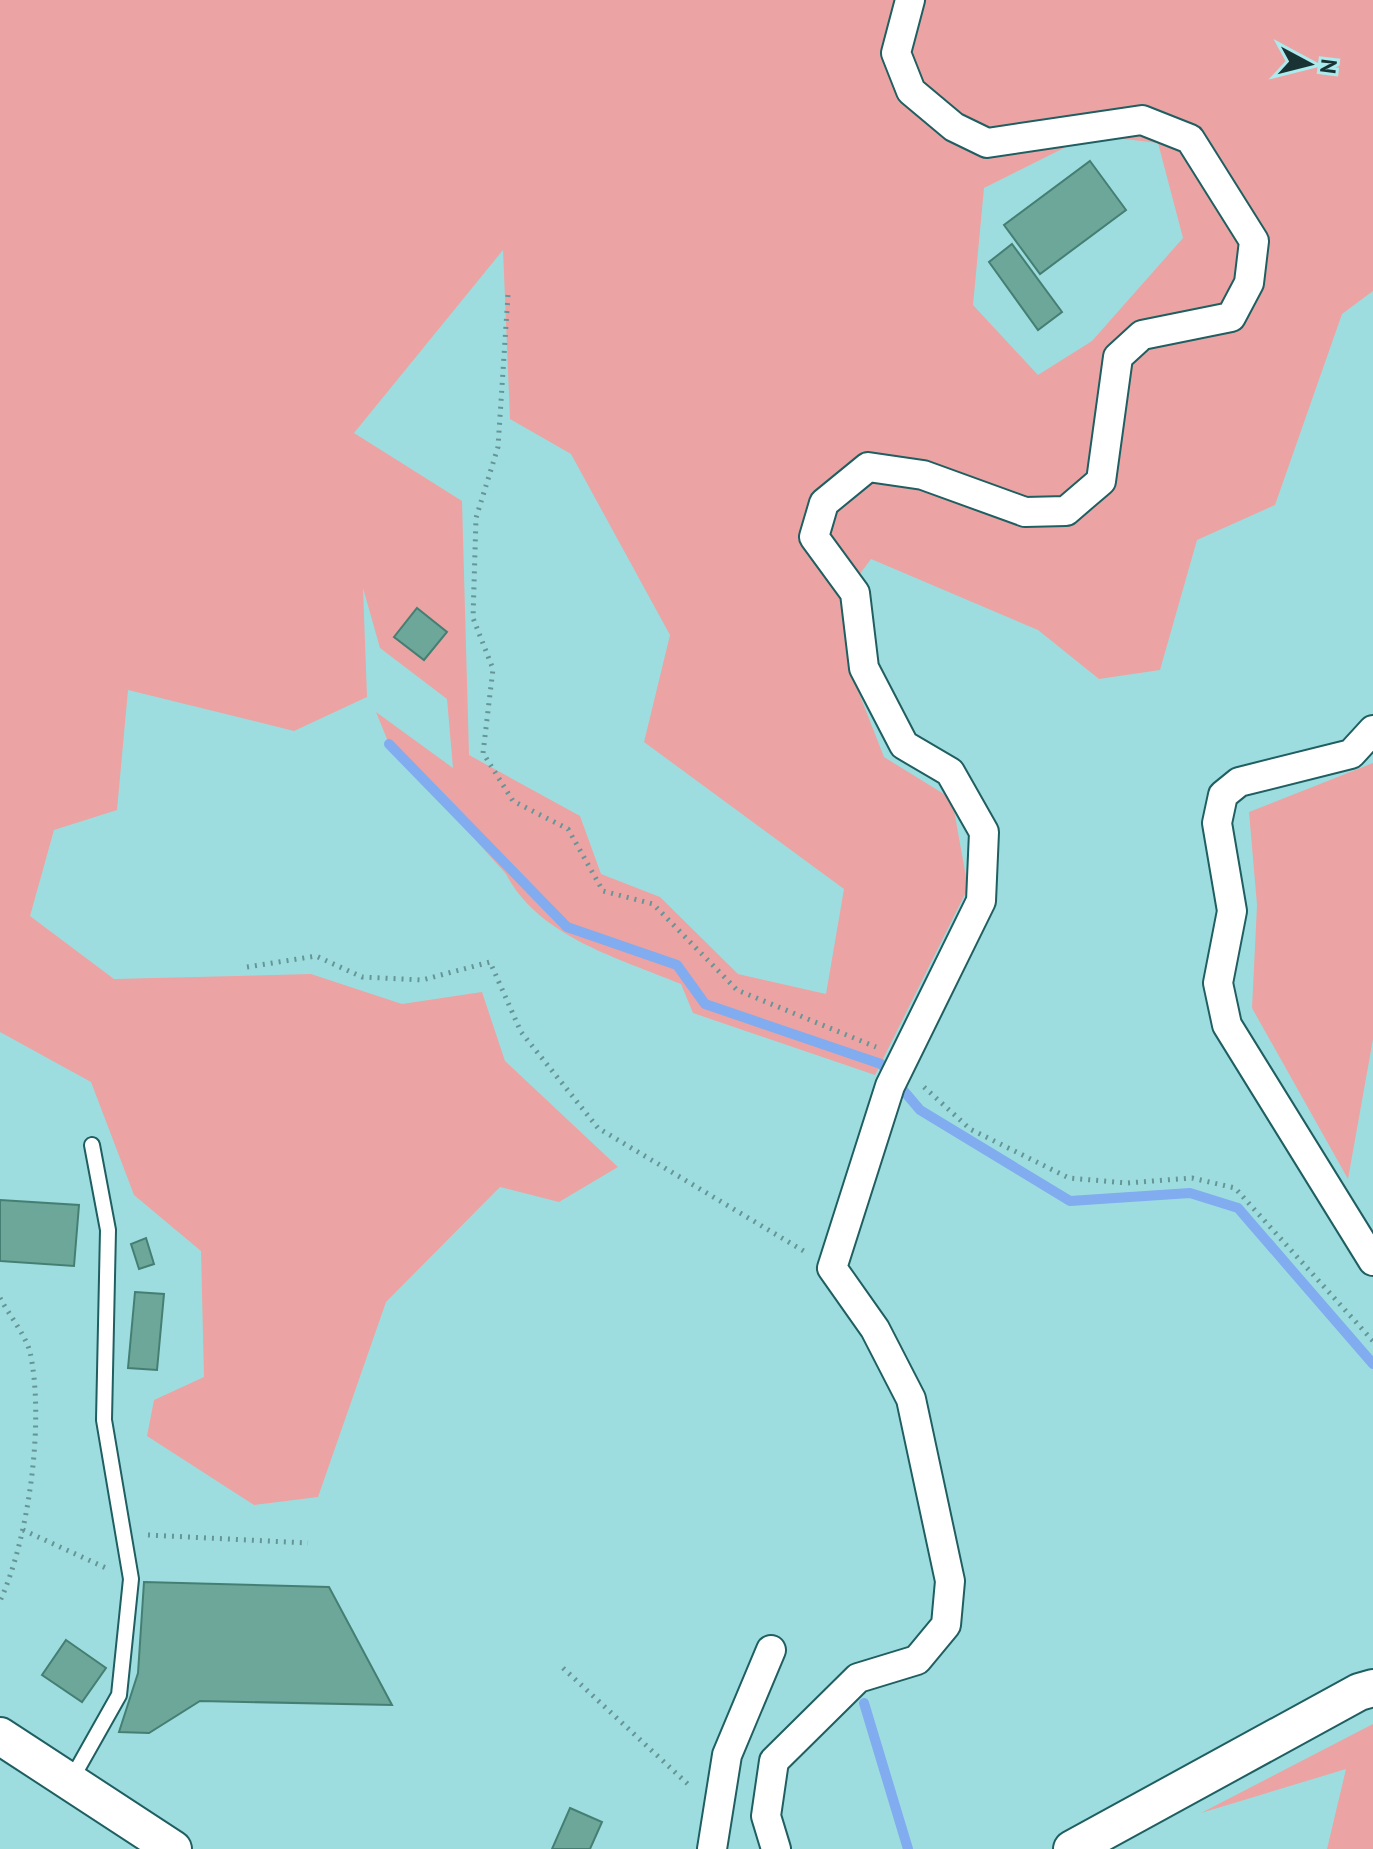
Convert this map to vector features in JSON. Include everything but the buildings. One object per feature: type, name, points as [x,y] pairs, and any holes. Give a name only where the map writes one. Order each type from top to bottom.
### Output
[{"type":"street","points":[[776,1849],[766,1816],[774,1761],[858,1678],[917,1660],[946,1625],[950,1581],[911,1399],[875,1329],[832,1268],[895,1075],[981,901],[984,832],[950,772],[904,745],[864,668],[855,593],[814,537],[824,503],[868,467],[923,475],[1025,512],[1066,511],[1101,481],[1118,357],[1142,335],[1231,317],[1249,283],[1254,241],[1190,139],[1142,120],[987,143],[954,127],[911,91],[896,53],[910,0]]},
{"type":"street","points":[[1373,730],[1351,754],[1239,782],[1223,795],[1217,823],[1232,911],[1218,983],[1227,1025],[1373,1261]]},
{"type":"street","points":[[712,1849],[727,1755],[771,1650]]},
{"type":"street","points":[[1072,1849],[1359,1692],[1373,1688]]},
{"type":"street","points":[[0,1736],[173,1849]]},
{"type":"lane","points":[[70,1782],[119,1695],[131,1579],[104,1420],[108,1230],[92,1145]]},
{"type":"path","points":[[508,295],[498,447],[476,518],[473,618],[493,669],[483,753],[513,801],[568,829],[603,891],[653,904],[737,990],[868,1041],[895,1075],[970,1129],[1069,1178],[1127,1183],[1192,1178],[1235,1188],[1373,1341]]},
{"type":"path","points":[[247,967],[316,956],[362,977],[422,980],[490,962],[521,1032],[598,1128],[832,1268]]},
{"type":"path","points":[[0,1298],[29,1349],[37,1412],[23,1530],[0,1601]]},
{"type":"path","points":[[23,1530],[131,1579]]},
{"type":"path","points":[[123,1534],[308,1543]]},
{"type":"path","points":[[563,1668],[718,1812]]},
{"type":"shaded area","points":[[0,0],[1373,0],[1373,291],[1342,314],[1275,505],[1197,540],[1160,670],[1099,679],[1038,630],[871,559],[844,595],[850,670],[884,757],[952,799],[968,888],[875,1075],[693,1013],[681,984],[583,943],[560,930],[520,896],[506,874],[389,744],[376,712],[453,768],[447,699],[380,648],[363,588],[367,697],[294,731],[128,690],[117,810],[54,830],[30,916],[114,979],[311,974],[402,1004],[482,992],[505,1061],[618,1167],[559,1202],[500,1187],[386,1302],[318,1497],[254,1505],[147,1436],[154,1400],[204,1377],[201,1251],[134,1195],[91,1082],[0,1032]],"holes":[[[1090,135],[1158,143],[1183,238],[1092,341],[1038,375],[973,305],[984,188]],[[503,250],[510,419],[571,454],[670,635],[644,742],[844,889],[826,994],[738,974],[660,897],[601,874],[580,816],[469,755],[462,501],[354,433]]]},
{"type":"shaded area","points":[[1373,763],[1373,1039],[1348,1179],[1252,1008],[1257,905],[1249,812]]},
{"type":"shaded area","points":[[1373,1724],[1373,1849],[1327,1849],[1346,1769],[1201,1813]]},
{"type":"waterway","points":[[389,744],[567,927],[677,965],[705,1004],[881,1064],[920,1110],[1070,1201],[1190,1193],[1238,1208],[1373,1364]]},
{"type":"waterway","points":[[864,1703],[908,1849]]}]
